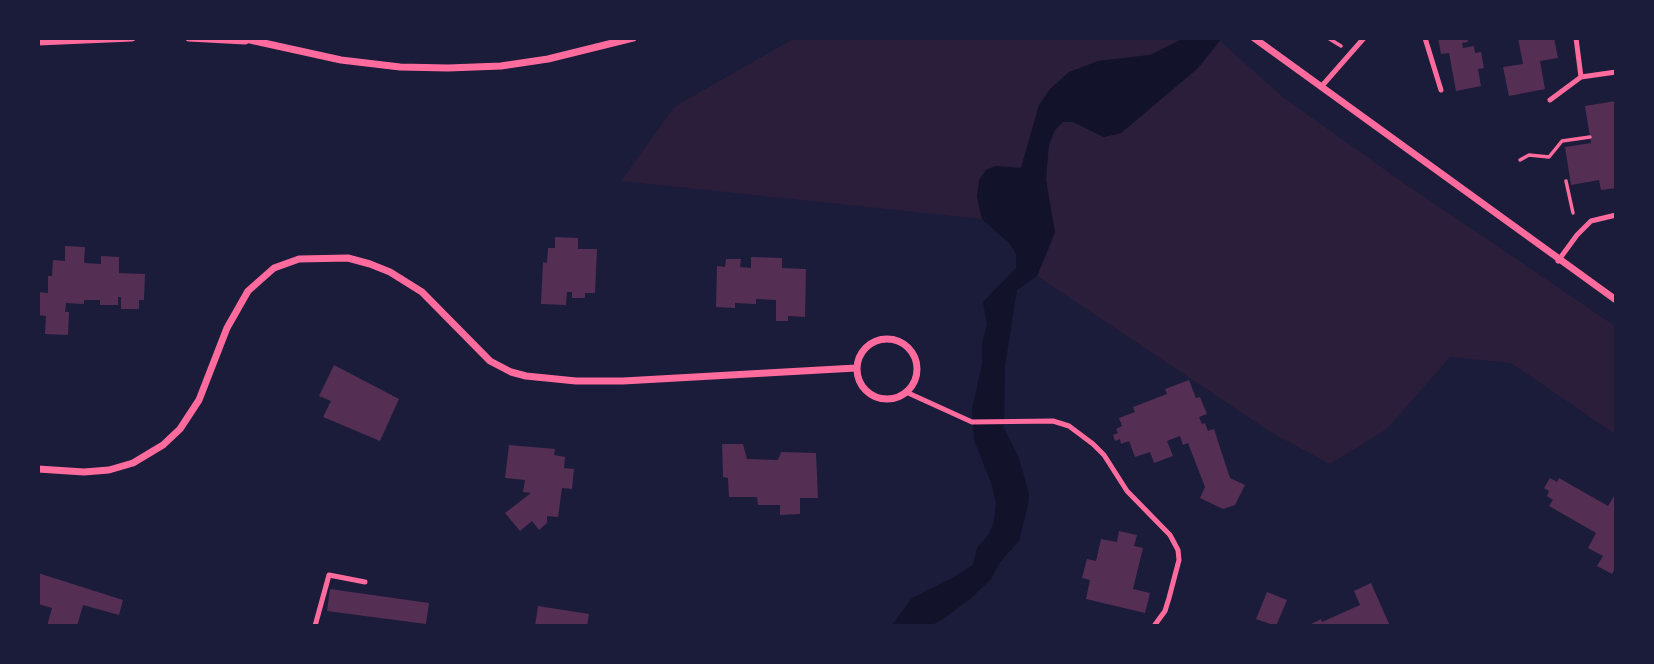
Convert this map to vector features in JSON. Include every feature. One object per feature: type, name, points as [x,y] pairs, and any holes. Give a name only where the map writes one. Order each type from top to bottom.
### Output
[{"type":"street","points":[[38,42],[132,38]]},
{"type":"street","points":[[189,38],[245,40],[341,61],[400,67],[448,68],[548,59],[633,38]]},
{"type":"street","points":[[1255,39],[1615,300]]},
{"type":"street","points":[[38,469],[84,472],[109,470],[133,463],[163,445],[180,429],[198,400],[227,328],[248,291],[274,268],[299,259],[348,258],[390,272],[422,292],[490,360],[511,372],[526,376],[576,381],[623,381],[856,369]]},
{"type":"street","points":[[878,340],[897,340],[912,352],[916,360],[915,379],[906,392],[886,400],[877,398],[862,386],[856,369],[858,359],[869,344],[878,340]]},
{"type":"lane","points":[[1321,87],[1364,38]]},
{"type":"lane","points":[[1425,38],[1441,90]]},
{"type":"lane","points":[[1576,38],[1581,77]]},
{"type":"lane","points":[[1550,100],[1581,77],[1615,72]]},
{"type":"lane","points":[[1558,261],[1591,221],[1615,215]]},
{"type":"lane","points":[[906,392],[971,422],[1053,421],[1069,426],[1093,444],[1108,461],[1127,491],[1175,542],[1179,560],[1177,573],[1165,611],[1154,625]]},
{"type":"lane","points":[[314,625],[329,575],[365,582]]},
{"type":"path","points":[[1328,38],[1342,47]]},
{"type":"path","points":[[1520,160],[1529,155],[1549,157],[1562,141],[1590,137]]},
{"type":"path","points":[[1566,181],[1573,213]]},
{"type":"shaded area","points":[[793,39],[1182,39],[1150,55],[1098,61],[1039,106],[1021,168],[995,166],[977,197],[982,219],[621,181],[674,107]]},
{"type":"shaded area","points":[[1182,39],[1221,39],[1198,68],[1121,133],[1104,137],[1073,122],[1063,122],[1055,130],[1049,143],[1046,180],[1055,232],[1037,276],[1017,290],[1005,366],[1004,428],[1019,458],[1029,494],[1019,541],[1000,562],[991,579],[943,619],[932,625],[891,626],[912,598],[973,565],[977,548],[989,534],[994,521],[996,504],[992,485],[974,440],[972,409],[987,325],[983,302],[1016,268],[1016,254],[1010,244],[982,219],[977,197],[979,180],[986,170],[995,166],[1021,168],[1039,105],[1050,89],[1069,72],[1098,61],[1150,55]]},
{"type":"shaded area","points":[[1220,41],[1284,98],[1615,326],[1615,434],[1511,363],[1450,357],[1387,429],[1330,464],[1272,433],[1037,276],[1052,241],[1045,170],[1055,129],[1064,121],[1073,122],[1104,137],[1121,133],[1198,68]]},
{"type":"building","points":[[1438,38],[1467,38],[1468,42],[1462,43],[1463,48],[1474,46],[1475,53],[1481,52],[1484,68],[1478,69],[1481,86],[1456,91],[1449,53],[1441,54]]},
{"type":"building","points":[[1518,38],[1554,38],[1558,58],[1540,61],[1545,89],[1509,96],[1503,67],[1523,64]]},
{"type":"building","points":[[1616,101],[1616,188],[1601,190],[1599,180],[1571,185],[1565,147],[1591,143],[1585,106]]},
{"type":"building","points":[[555,237],[578,238],[578,249],[597,249],[595,293],[585,293],[585,298],[572,298],[572,292],[567,292],[566,305],[541,304],[543,262],[547,263],[548,248],[555,248]]},
{"type":"building","points":[[65,246],[85,247],[84,263],[101,264],[101,256],[119,257],[119,273],[145,274],[144,300],[139,300],[139,309],[121,309],[121,297],[118,297],[118,305],[100,305],[100,300],[84,300],[84,304],[66,303],[65,312],[69,312],[68,335],[45,334],[46,316],[38,315],[38,292],[48,293],[48,276],[52,276],[53,260],[65,261]]},
{"type":"building","points":[[751,257],[782,258],[782,268],[806,269],[805,317],[788,316],[788,321],[776,321],[776,300],[756,299],[756,304],[735,303],[735,308],[716,307],[717,266],[725,267],[726,259],[741,259],[740,267],[751,268]]},
{"type":"building","points":[[334,365],[399,399],[380,441],[323,417],[331,401],[319,396]]},
{"type":"building","points":[[1189,380],[1196,398],[1200,397],[1207,414],[1199,417],[1208,431],[1214,429],[1230,478],[1245,485],[1235,505],[1223,509],[1200,498],[1205,487],[1188,443],[1183,445],[1180,436],[1167,441],[1173,456],[1154,463],[1150,452],[1135,457],[1129,441],[1121,444],[1120,439],[1115,441],[1113,435],[1118,433],[1116,429],[1122,426],[1119,418],[1135,412],[1133,407],[1167,394],[1165,389]]},
{"type":"building","points":[[722,444],[743,444],[747,459],[778,460],[781,452],[816,453],[818,498],[800,498],[800,514],[780,515],[780,505],[758,505],[757,497],[729,497],[728,478],[723,477]]},
{"type":"building","points":[[509,445],[555,449],[554,455],[565,457],[564,468],[574,469],[572,489],[562,488],[558,517],[547,516],[547,523],[539,530],[532,521],[520,531],[505,513],[531,493],[523,492],[525,480],[505,478]]},
{"type":"building","points":[[1550,478],[1557,482],[1559,478],[1608,506],[1616,493],[1616,567],[1612,574],[1597,566],[1603,556],[1588,548],[1596,533],[1549,506],[1553,500],[1547,496],[1549,491],[1544,488]]},
{"type":"building","points":[[1119,531],[1137,535],[1134,546],[1143,548],[1133,589],[1150,593],[1145,613],[1086,599],[1090,580],[1082,578],[1087,559],[1096,561],[1101,539],[1117,542]]},
{"type":"building","points":[[38,573],[123,600],[119,615],[83,605],[77,626],[47,626],[52,608],[38,604]]},
{"type":"building","points":[[1371,583],[1390,626],[1307,626],[1360,605],[1354,591]]},
{"type":"building","points":[[330,589],[429,603],[426,624],[327,611]]},
{"type":"building","points":[[1267,592],[1287,600],[1276,626],[1256,619]]},
{"type":"building","points":[[538,606],[589,614],[587,626],[535,626]]}]
